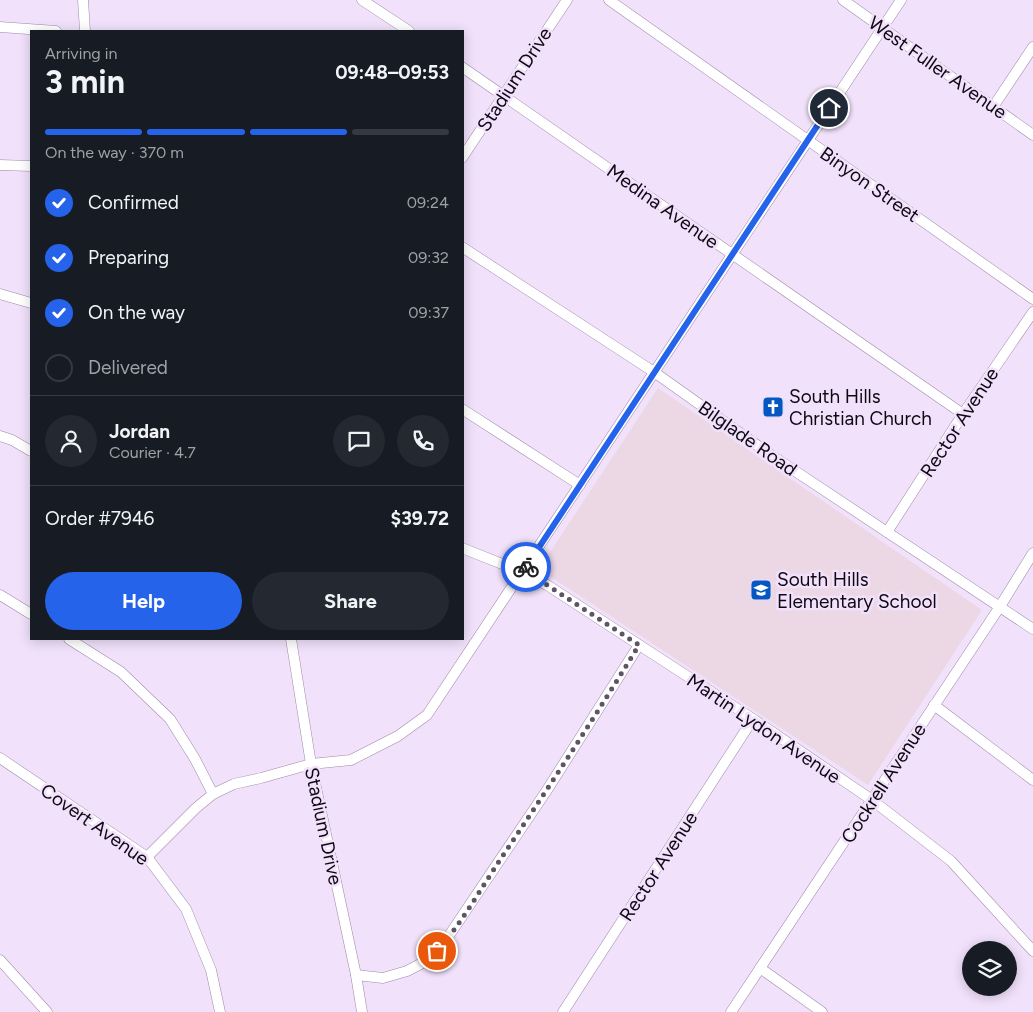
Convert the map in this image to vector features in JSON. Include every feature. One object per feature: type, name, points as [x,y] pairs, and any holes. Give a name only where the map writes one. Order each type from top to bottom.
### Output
[{"type":"street","points":[[82,0],[85,30]]},
{"type":"street","points":[[362,0],[407,30]]},
{"type":"street","name":"Stadium Drive","points":[[464,155],[566,0]]},
{"type":"street","name":"Binyon Street","points":[[609,0],[1033,299]]},
{"type":"street","name":"West Fuller Avenue","points":[[843,0],[1033,135]]},
{"type":"street","points":[[147,857],[196,808],[214,794],[234,784],[311,764],[351,760],[398,736],[427,715],[901,0]]},
{"type":"street","points":[[0,27],[42,30]]},
{"type":"street","points":[[993,107],[1033,47]]},
{"type":"street","name":"Medina Avenue","points":[[464,68],[504,94],[963,414]]},
{"type":"street","points":[[0,165],[30,166]]},
{"type":"street","name":"Bilglade Road","points":[[464,248],[654,372],[771,455],[1033,630]]},
{"type":"street","points":[[0,294],[30,303]]},
{"type":"street","name":"Rector Avenue","points":[[888,532],[963,414],[1033,312]]},
{"type":"street","points":[[464,410],[580,485]]},
{"type":"street","points":[[0,436],[12,440],[30,450]]},
{"type":"street","name":"Martin Lydon Avenue","points":[[464,549],[522,572],[547,585],[753,719],[872,800],[951,861],[1033,952]]},
{"type":"street","name":"Cockrell Avenue","points":[[731,1012],[999,608],[1033,553]]},
{"type":"street","points":[[0,595],[30,613]]},
{"type":"street","points":[[71,640],[120,672],[170,719],[214,794]]},
{"type":"street","name":"Stadium Drive","points":[[291,640],[311,764],[356,975],[362,1012]]},
{"type":"street","points":[[356,975],[383,978],[407,971],[430,959],[444,944],[558,774],[639,645]]},
{"type":"street","points":[[934,705],[1033,780]]},
{"type":"street","name":"Rector Avenue","points":[[563,1012],[753,719]]},
{"type":"street","name":"Covert Avenue","points":[[0,758],[147,857],[186,909],[211,970],[220,1012]]},
{"type":"street","points":[[0,960],[47,1012]]},
{"type":"street","points":[[760,968],[822,1012]]},
{"type":"shaded area","name":"South Hills Elementary School","points":[[658,388],[982,610],[868,785],[539,569]]},
{"type":"way so far","points":[[437,951],[457,925],[547,790],[639,645],[547,585],[522,572],[526,567]]},
{"type":"place","name":"South Hills Christian Church","points":[[773,407]]},
{"type":"place","name":"South Hills Elementary School","points":[[761,590]]},
{"type":"route","points":[[526,567],[829,108]]}]
